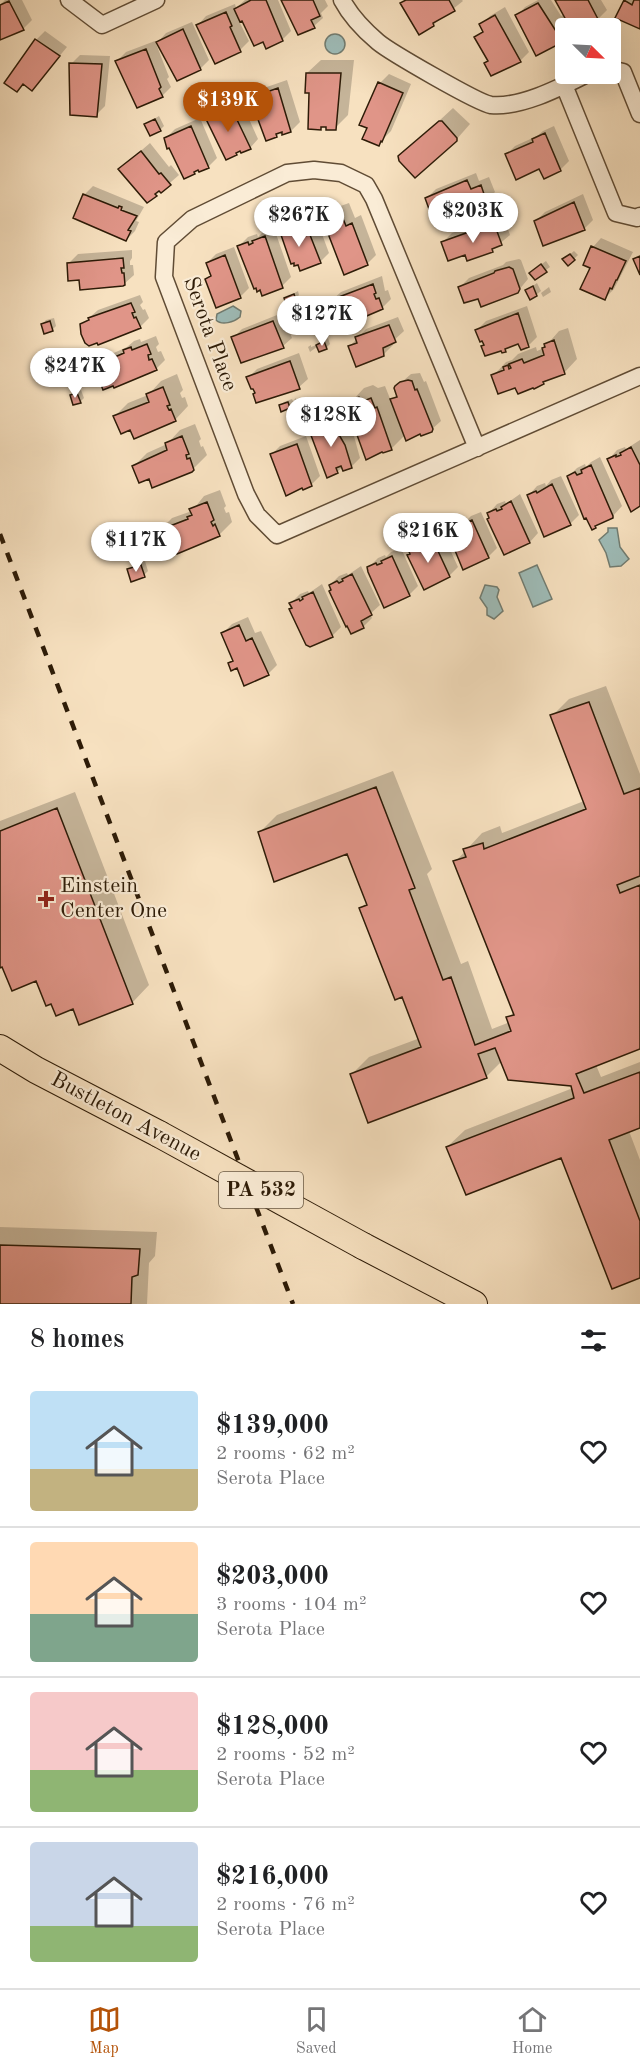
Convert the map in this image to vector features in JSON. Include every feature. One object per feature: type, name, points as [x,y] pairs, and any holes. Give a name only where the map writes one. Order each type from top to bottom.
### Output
[{"type":"main road","name":"Bustleton Avenue","points":[[0,1048],[36,1070],[474,1304]]},
{"type":"street","points":[[69,0],[102,25],[156,0]]},
{"type":"street","points":[[342,0],[346,8],[379,43],[490,105],[518,103],[564,85],[616,213],[637,218],[640,216]]},
{"type":"street","points":[[621,72],[640,114]]},
{"type":"street","name":"Serota Place","points":[[477,448],[374,199],[366,185],[341,173],[314,170],[287,173],[192,219],[166,242],[164,277],[246,494],[257,515],[277,535],[477,448],[640,376]]},
{"type":"water","points":[[331,34],[339,34],[345,40],[345,48],[339,54],[331,54],[325,48],[325,40]]},
{"type":"water","points":[[233,306],[241,311],[240,317],[228,323],[216,320],[217,314]]},
{"type":"water","points":[[608,528],[617,528],[620,547],[629,559],[621,566],[610,567],[599,540],[608,532]]},
{"type":"water","points":[[537,565],[552,599],[533,607],[519,573]]},
{"type":"water","points":[[485,585],[497,587],[499,590],[497,597],[503,611],[494,619],[487,615],[487,608],[480,598]]},
{"type":"building","points":[[251,0],[266,0],[283,41],[266,49],[263,42],[254,46],[234,9]]},
{"type":"building","points":[[281,0],[313,0],[320,16],[311,20],[315,28],[298,35]]},
{"type":"building","points":[[406,0],[449,0],[455,11],[433,23],[434,26],[419,35],[400,3]]},
{"type":"building","points":[[555,0],[588,0],[597,18],[565,18]]},
{"type":"building","points":[[624,0],[632,5],[634,0],[640,0],[640,29],[621,21],[621,18],[615,18]]},
{"type":"building","points":[[9,1],[24,30],[0,40],[0,5]]},
{"type":"building","points":[[538,3],[555,30],[555,46],[536,56],[515,15]]},
{"type":"building","points":[[226,12],[241,52],[215,64],[196,25]]},
{"type":"building","points":[[495,15],[521,62],[491,76],[484,63],[488,61],[474,37],[483,32],[479,24]]},
{"type":"building","points":[[183,29],[201,70],[177,81],[156,42]]},
{"type":"building","points":[[35,39],[60,56],[32,91],[23,84],[17,92],[4,83]]},
{"type":"building","points":[[146,49],[163,97],[137,108],[115,61]]},
{"type":"building","points":[[69,63],[102,64],[97,117],[70,115]]},
{"type":"building","points":[[306,73],[341,73],[336,130],[326,130],[326,127],[321,127],[321,130],[308,129],[309,93],[305,93]]},
{"type":"building","points":[[378,82],[403,93],[379,146],[362,139],[367,128],[359,125]]},
{"type":"building","points":[[278,88],[291,132],[276,134],[277,137],[266,141],[250,98]]},
{"type":"building","points":[[229,103],[251,149],[241,153],[240,151],[226,160],[206,119],[223,111],[221,106]]},
{"type":"building","points":[[155,119],[161,131],[150,136],[144,124]]},
{"type":"building","points":[[439,121],[442,121],[457,141],[415,178],[399,161],[398,156]]},
{"type":"building","points":[[191,126],[209,168],[199,172],[198,170],[184,179],[169,148],[167,149],[164,138]]},
{"type":"building","points":[[545,133],[561,171],[544,179],[539,169],[516,180],[505,154],[533,142],[532,139]]},
{"type":"building","points":[[141,151],[171,185],[161,193],[159,191],[155,194],[157,196],[147,203],[118,169]]},
{"type":"building","points":[[467,180],[471,189],[481,185],[487,203],[435,224],[431,214],[433,213],[432,208],[429,209],[425,198]]},
{"type":"building","points":[[83,194],[118,208],[122,207],[121,210],[137,216],[128,230],[131,231],[126,241],[73,218]]},
{"type":"building","points":[[574,202],[585,230],[543,246],[534,221]]},
{"type":"building","points":[[340,211],[346,226],[352,223],[368,265],[344,275],[322,218]]},
{"type":"building","points":[[296,223],[302,236],[310,235],[321,263],[300,271],[298,265],[291,264],[279,229]]},
{"type":"building","points":[[494,223],[502,245],[492,249],[493,252],[467,261],[465,255],[448,261],[441,242]]},
{"type":"building","points":[[265,236],[283,288],[262,296],[260,290],[257,292],[256,288],[254,289],[237,246],[248,242],[249,245],[253,243],[252,241]]},
{"type":"building","points":[[591,246],[626,261],[605,300],[580,289],[590,268],[583,265]]},
{"type":"building","points":[[570,254],[575,260],[568,266],[562,259]]},
{"type":"building","points":[[225,255],[241,298],[216,308],[205,279],[211,276],[206,263]]},
{"type":"building","points":[[640,256],[640,275],[633,259]]},
{"type":"building","points":[[123,258],[124,268],[121,268],[125,285],[123,286],[80,290],[79,280],[68,281],[67,263]]},
{"type":"building","points":[[541,264],[547,272],[535,280],[529,273]]},
{"type":"building","points":[[509,267],[513,269],[520,289],[518,293],[481,307],[478,299],[464,303],[458,287]]},
{"type":"building","points":[[373,284],[376,299],[379,298],[383,309],[341,327],[331,300]]},
{"type":"building","points":[[533,286],[537,296],[530,300],[525,290]]},
{"type":"building","points":[[294,294],[296,300],[286,304],[284,298]]},
{"type":"building","points":[[131,303],[135,312],[132,313],[134,318],[136,317],[141,328],[98,345],[97,343],[89,346],[85,343],[80,324],[89,320],[88,318]]},
{"type":"building","points":[[518,313],[529,347],[521,350],[518,344],[505,349],[506,352],[501,351],[485,356],[481,346],[484,345],[482,341],[480,342],[475,330]]},
{"type":"building","points":[[50,321],[53,331],[44,334],[41,324]]},
{"type":"building","points":[[273,321],[284,348],[241,363],[231,337]]},
{"type":"building","points":[[389,325],[396,342],[383,348],[384,356],[356,367],[348,346],[357,343],[355,337]]},
{"type":"building","points":[[554,340],[565,374],[518,394],[515,388],[498,394],[491,375],[504,370],[503,367],[508,365],[509,369],[511,368],[509,364],[522,359],[524,363],[544,355],[542,348],[545,347],[544,344]]},
{"type":"building","points":[[324,341],[327,349],[319,352],[316,345]]},
{"type":"building","points":[[147,344],[151,354],[148,355],[149,360],[152,359],[157,370],[114,388],[113,386],[103,390],[94,366],[124,353],[123,350],[131,347],[132,350]]},
{"type":"building","points":[[290,361],[300,389],[256,403],[253,394],[255,393],[246,377]]},
{"type":"building","points":[[408,380],[412,381],[415,390],[417,389],[433,429],[432,432],[421,436],[420,434],[406,441],[390,399],[397,397],[395,386]]},
{"type":"building","points":[[163,387],[170,405],[167,406],[169,410],[171,409],[176,421],[134,439],[130,430],[121,434],[113,416],[149,402],[146,394]]},
{"type":"building","points":[[77,393],[81,403],[73,405],[70,395]]},
{"type":"building","points":[[359,397],[364,401],[371,398],[375,408],[377,407],[392,450],[366,460],[347,407],[349,401]]},
{"type":"building","points":[[288,402],[290,408],[281,412],[279,405]]},
{"type":"building","points":[[337,420],[340,430],[338,433],[345,445],[352,468],[343,471],[341,466],[336,468],[338,473],[327,478],[309,430]]},
{"type":"building","points":[[182,436],[189,454],[186,455],[187,459],[190,458],[194,470],[152,488],[149,479],[139,483],[132,466],[167,450],[165,443]]},
{"type":"building","points":[[297,444],[312,486],[286,496],[270,454]]},
{"type":"building","points":[[631,447],[640,465],[640,506],[631,512],[607,459],[621,455],[620,453]]},
{"type":"building","points":[[591,465],[613,516],[592,530],[586,518],[584,519],[567,476],[575,472],[577,475],[582,473],[581,470]]},
{"type":"building","points":[[552,484],[571,525],[544,537],[527,495],[536,491],[537,493]]},
{"type":"building","points":[[511,501],[530,543],[504,555],[487,519],[489,518],[487,513],[502,509],[501,507]]},
{"type":"building","points":[[207,502],[214,520],[211,522],[213,526],[215,524],[220,536],[177,554],[174,546],[164,550],[157,531],[188,519],[187,517],[192,515],[189,509]]},
{"type":"building","points":[[472,520],[489,558],[463,570],[447,531],[462,527],[461,525]]},
{"type":"building","points":[[432,538],[450,577],[424,590],[407,555],[410,554],[408,549],[422,545],[421,543]]},
{"type":"building","points":[[392,556],[410,596],[384,608],[367,567],[382,563],[381,561]]},
{"type":"building","points":[[141,565],[145,577],[131,582],[127,569]]},
{"type":"building","points":[[352,574],[372,615],[361,621],[364,628],[351,634],[329,591],[331,590],[329,585],[337,581],[339,583]]},
{"type":"building","points":[[313,592],[333,637],[310,647],[306,645],[289,609],[292,608],[289,603],[299,599],[300,601],[302,597]]},
{"type":"building","points":[[239,625],[246,641],[252,638],[269,675],[244,686],[237,668],[231,671],[228,663],[233,661],[221,633]]},
{"type":"building","points":[[589,702],[624,794],[640,788],[640,876],[617,885],[620,893],[640,885],[640,1049],[576,1074],[584,1093],[640,1072],[640,1128],[609,1140],[640,1221],[640,1278],[612,1289],[561,1158],[466,1195],[446,1147],[574,1098],[571,1086],[508,1080],[495,1048],[478,1054],[487,1078],[368,1123],[350,1074],[421,1047],[402,997],[395,1000],[359,908],[367,905],[347,854],[274,882],[258,832],[376,787],[415,888],[409,890],[443,980],[451,977],[475,1045],[511,1031],[506,1017],[514,1015],[453,861],[466,857],[463,849],[483,843],[484,849],[586,809],[550,715]]},
{"type":"building","name":"Einstein Center One","points":[[57,808],[133,1004],[79,1025],[73,1009],[56,1016],[51,1004],[46,1006],[36,981],[12,991],[2,967],[0,968],[0,831]]},
{"type":"building","points":[[0,1245],[140,1249],[138,1275],[132,1277],[131,1304],[0,1304]]},
{"type":"railway","points":[[0,534],[293,1304]]},
{"type":"place","name":"Einstein Center One","points":[[46,899]]}]
